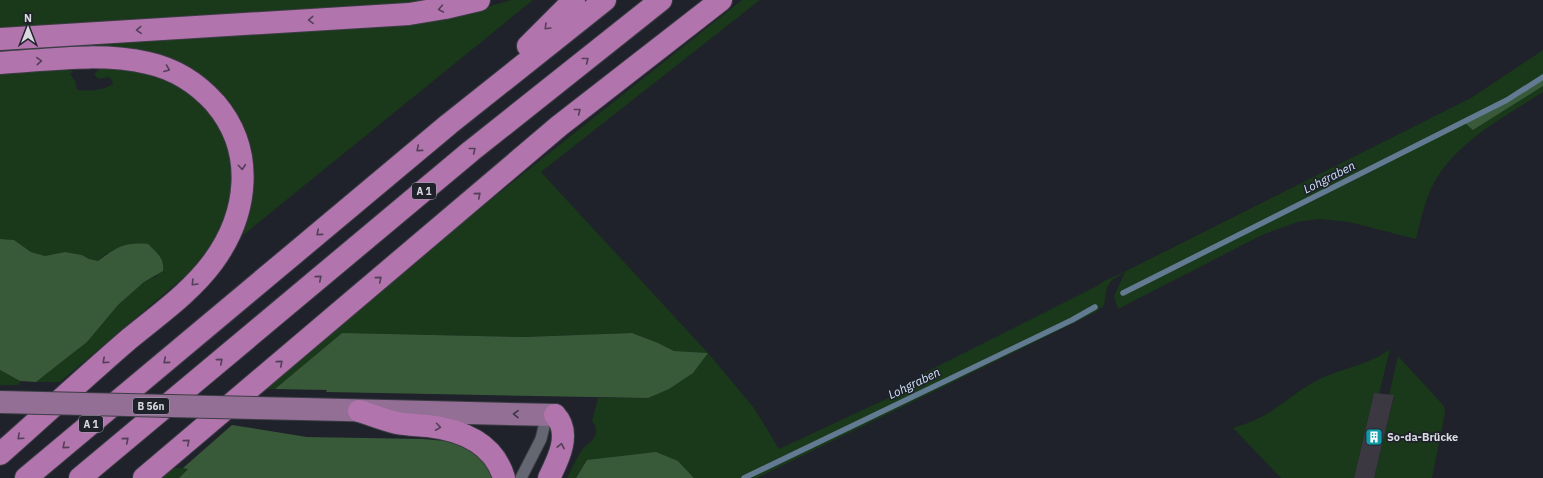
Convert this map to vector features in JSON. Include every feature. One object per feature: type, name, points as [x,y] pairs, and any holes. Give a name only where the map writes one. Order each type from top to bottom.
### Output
[{"type":"highway","points":[[0,39],[409,14],[445,8],[478,0]]},
{"type":"highway","points":[[449,124],[574,0]]},
{"type":"highway","name":"A 1","points":[[26,478],[449,124],[605,0]]},
{"type":"highway","name":"A 1","points":[[80,478],[471,151],[661,0]]},
{"type":"highway","points":[[144,478],[559,126],[720,0]]},
{"type":"highway","points":[[0,64],[105,58],[148,63],[167,68],[180,74],[196,84],[208,95],[221,110],[231,126],[238,145],[243,177],[242,198],[232,230],[212,263],[196,283],[129,339],[0,454]]},
{"type":"highway","points":[[359,411],[398,423],[447,429],[466,435],[490,451],[504,478]]},
{"type":"highway","points":[[549,478],[559,457],[563,443],[563,428],[560,420],[551,415]]},
{"type":"main road","name":"B 56n","points":[[0,402],[551,415]]},
{"type":"lane","points":[[521,478],[541,439],[551,415]]},
{"type":"green space","points":[[0,0],[440,0],[419,4],[0,29]]},
{"type":"green space","points":[[511,0],[533,0],[242,236],[251,187],[196,74],[0,55],[0,48],[457,16]]},
{"type":"green space","points":[[742,0],[760,0],[541,172],[708,353],[674,351],[632,333],[525,337],[342,333],[275,389],[267,389],[446,235]]},
{"type":"green space","points":[[1543,50],[1543,76],[1515,94],[1473,130],[1543,86],[1543,92],[1484,130],[1457,153],[1445,166],[1435,181],[1429,195],[1416,239],[1349,222],[1320,219],[1297,222],[1262,235],[1118,309],[1114,296],[1125,272],[1112,280],[1107,287],[1104,305],[1096,312],[757,478],[694,478],[678,461],[587,460],[576,478],[567,478],[580,453],[595,435],[596,428],[592,421],[598,398],[648,398],[708,353],[754,408],[779,449],[925,381],[922,374],[1097,286],[1104,281],[1471,98]]},
{"type":"green space","points":[[102,67],[140,70],[175,83],[201,102],[221,129],[232,161],[233,178],[226,221],[197,266],[60,382],[36,382],[87,342],[118,305],[144,282],[158,275],[107,253],[98,261],[89,259],[82,255],[65,252],[45,256],[31,252],[14,240],[0,239],[0,73],[68,68],[68,70],[73,71],[70,74],[75,81],[77,90],[91,90],[105,88],[113,84],[109,77],[99,79],[94,74]]},
{"type":"green space","points":[[1543,76],[1543,86],[1473,130],[1465,123],[1468,118],[1515,94]]},
{"type":"green space","points":[[0,239],[14,240],[31,252],[45,256],[65,252],[82,255],[89,259],[98,261],[121,246],[148,244],[163,262],[163,271],[144,282],[118,305],[87,342],[36,382],[20,381],[0,370]]},
{"type":"green space","points":[[342,333],[525,337],[632,333],[674,351],[708,353],[693,373],[669,389],[648,398],[326,392],[327,390],[275,389]]},
{"type":"green space","points":[[1390,349],[1379,394],[1374,393],[1354,478],[1281,478],[1233,428],[1267,414],[1316,381],[1373,359]]},
{"type":"green space","points":[[1398,356],[1444,406],[1445,413],[1432,478],[1374,478],[1394,396],[1389,395]]},
{"type":"green space","points":[[0,370],[20,381],[19,385],[0,385]]},
{"type":"green space","points":[[232,425],[307,437],[423,439],[446,441],[459,444],[479,455],[493,478],[179,478],[188,469],[183,468]]},
{"type":"green space","points":[[656,452],[678,461],[694,478],[576,478],[587,460]]},
{"type":"green space","points":[[174,468],[188,468],[179,478],[162,478]]},
{"type":"building","name":"So-da-Brücke","points":[[1374,393],[1394,395],[1374,478],[1354,478]]},
{"type":"waterway","name":"Lohgraben","points":[[1123,293],[1507,100],[1543,77]]},
{"type":"waterway","name":"Lohgraben","points":[[744,478],[1072,320],[1095,307]]},
{"type":"place","name":"So-da-Brücke","points":[[1374,437]]}]
